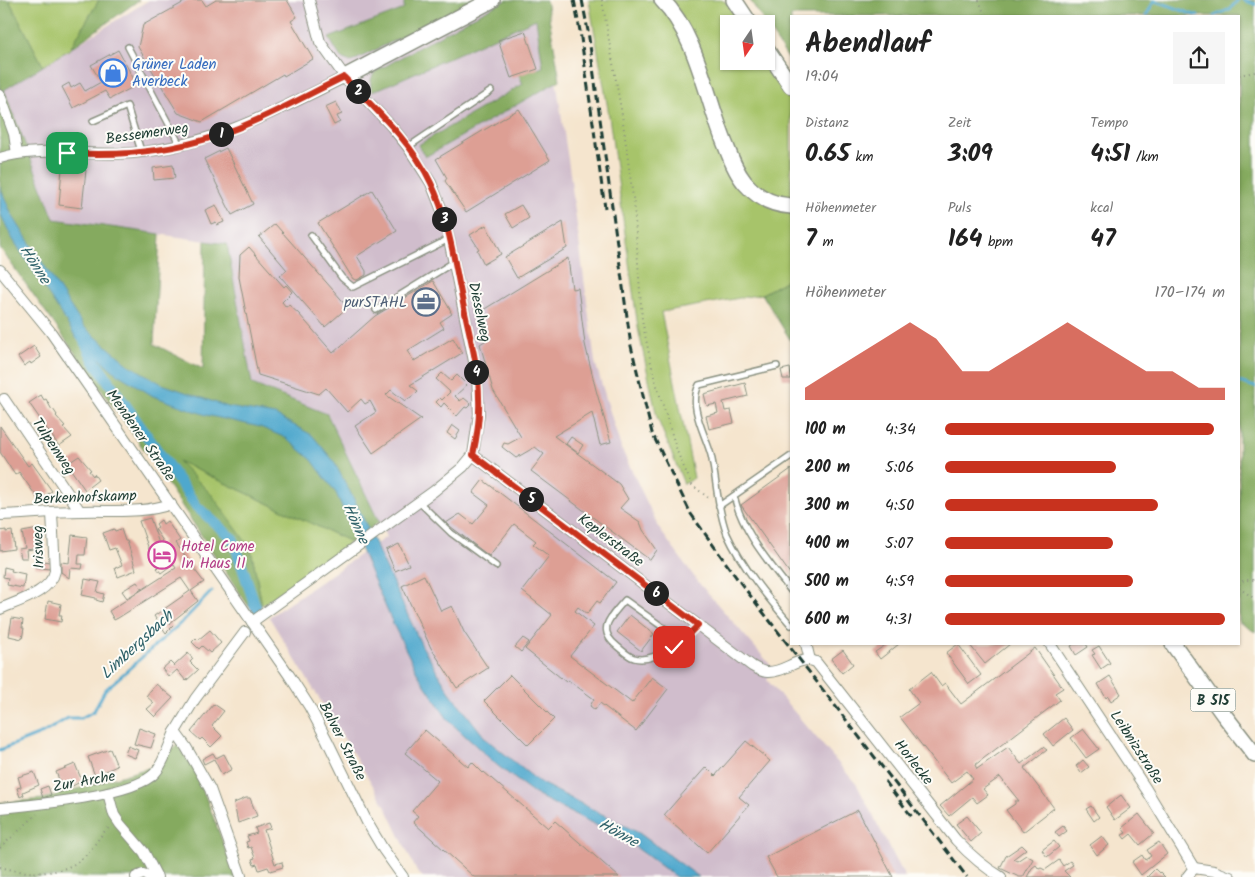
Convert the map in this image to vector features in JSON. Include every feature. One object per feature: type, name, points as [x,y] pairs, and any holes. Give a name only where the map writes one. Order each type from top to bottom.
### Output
[{"type":"main road","points":[[344,77],[492,0]]},
{"type":"main road","points":[[662,0],[683,28],[707,91],[721,135],[745,183],[765,199],[777,204],[790,206]]},
{"type":"main road","points":[[734,0],[744,15]]},
{"type":"main road","points":[[775,62],[790,85]]},
{"type":"main road","name":"B 515","points":[[1174,645],[1255,756]]},
{"type":"street","name":"Dieselweg","points":[[309,0],[320,42],[344,77],[392,127],[408,147],[431,183],[441,208],[450,239],[480,398],[473,455]]},
{"type":"street","name":"Bessemerweg","points":[[0,158],[17,154],[47,152],[113,154],[142,152],[180,145],[238,128],[344,77]]},
{"type":"street","points":[[0,95],[14,134],[17,154]]},
{"type":"street","name":"Mendener Straße","points":[[0,270],[50,331],[252,622]]},
{"type":"street","name":"Tulpenweg","points":[[2,397],[80,511]]},
{"type":"street","points":[[252,622],[447,481],[473,455]]},
{"type":"street","name":"Keplerstraße","points":[[473,455],[752,666],[766,672],[778,671],[801,661],[810,660]]},
{"type":"street","name":"Berkenhofskamp","points":[[0,515],[144,510],[171,504]]},
{"type":"street","name":"Irisweg","points":[[0,609],[45,588],[54,578],[52,513]]},
{"type":"street","name":"Balver Straße","points":[[252,622],[309,706],[367,822],[401,876]]},
{"type":"street","name":"Zur Arche","points":[[0,808],[108,793],[130,787],[154,774],[174,732],[195,699],[245,632]]},
{"type":"street","points":[[806,645],[810,660]]},
{"type":"street","name":"Leibnizstraße","points":[[1051,645],[1146,789],[1194,868]]},
{"type":"street","name":"Horlecke","points":[[810,660],[816,662],[956,840],[974,858],[1001,877]]},
{"type":"street","points":[[174,732],[186,747],[210,789],[241,876]]},
{"type":"street","points":[[108,793],[114,815],[144,852],[157,877]]},
{"type":"street","points":[[1187,877],[1194,868],[1214,871],[1230,877]]},
{"type":"street","points":[[136,877],[143,874],[153,877]]},
{"type":"lane","points":[[128,47],[180,145]]},
{"type":"lane","points":[[408,147],[491,91]]},
{"type":"lane","points":[[93,121],[127,106],[142,152]]},
{"type":"lane","points":[[310,235],[342,278],[353,287],[450,239]]},
{"type":"lane","points":[[376,310],[454,262]]},
{"type":"lane","points":[[777,366],[699,385],[694,394],[698,419],[711,455],[719,506],[727,533],[754,578],[790,624]]},
{"type":"lane","points":[[719,506],[790,457]]},
{"type":"lane","points":[[734,496],[737,507],[755,544],[790,590]]},
{"type":"lane","points":[[419,502],[451,533],[496,566]]},
{"type":"lane","points":[[682,641],[625,600],[609,619],[606,628],[606,634],[610,641],[636,658],[643,659],[674,647],[682,641],[698,625]]},
{"type":"path","points":[[602,0],[622,115],[634,206],[642,320],[653,372],[678,454],[692,485],[719,506]]},
{"type":"path","points":[[980,0],[985,15]]},
{"type":"path","points":[[1240,75],[1255,72]]},
{"type":"path","points":[[1240,582],[1255,580]]},
{"type":"path","points":[[1240,587],[1255,599]]},
{"type":"path","points":[[0,848],[50,802]]},
{"type":"path","points":[[0,867],[25,875],[63,872],[78,864],[106,830],[118,821]]},
{"type":"shaded area","points":[[149,0],[544,0],[570,173],[595,362],[621,448],[660,530],[698,582],[774,669],[767,680],[857,785],[905,877],[423,877],[417,872],[385,805],[269,617],[386,537],[327,414],[252,384],[227,244],[54,219],[4,90]]},
{"type":"green space","points":[[0,0],[9,0],[43,66],[4,90],[54,219],[160,234],[154,344],[203,369],[205,241],[227,244],[252,384],[327,414],[379,522],[351,542],[178,461],[212,495],[251,549],[262,605],[249,607],[150,458],[0,248]]},
{"type":"green space","points":[[9,0],[99,0],[70,49],[43,66]]},
{"type":"green space","points":[[99,0],[139,0],[70,49]]},
{"type":"green space","points":[[409,0],[476,0],[351,62],[341,58],[329,38],[404,9],[404,2]]},
{"type":"green space","points":[[507,0],[546,0],[560,80],[425,157],[418,145],[523,84],[519,75],[543,67],[536,19],[372,92],[371,82],[373,75],[375,72],[471,18]]},
{"type":"green space","points":[[589,0],[721,0],[726,2],[734,15],[720,15],[720,70],[771,70],[790,100],[790,279],[762,294],[661,312],[694,478],[684,484],[657,417],[638,328],[608,109]]},
{"type":"green space","points":[[750,0],[1255,0],[1255,632],[1240,623],[1240,15],[790,15],[790,61],[775,38],[775,15],[760,15]]},
{"type":"green space","points":[[790,279],[790,339],[762,294]]},
{"type":"green space","points":[[176,460],[351,542],[262,605],[251,549]]},
{"type":"green space","points":[[177,744],[197,774],[236,877],[0,877],[0,803],[43,799],[155,766]]},
{"type":"water","name":"Hönne","points":[[0,187],[12,215],[83,326],[129,365],[162,384],[228,407],[275,415],[312,435],[333,460],[357,505],[422,646],[449,691],[486,739],[539,782],[639,833],[699,877],[676,877],[626,840],[538,796],[498,766],[449,721],[419,676],[394,626],[336,493],[312,460],[286,438],[260,427],[206,415],[153,396],[116,373],[77,339],[12,238],[0,213]]},
{"type":"building","points":[[188,0],[202,0],[206,6],[216,0],[287,0],[297,17],[291,21],[313,59],[284,76],[283,74],[202,122],[178,113],[138,47],[143,25]]},
{"type":"building","points":[[525,31],[538,69],[511,78],[498,40]]},
{"type":"building","name":"Grüner Laden Averbeck","points":[[118,50],[137,85],[110,99],[105,91],[73,108],[62,87],[69,83],[71,88],[80,83],[85,91],[101,82],[91,65]]},
{"type":"building","points":[[336,102],[342,114],[337,116],[340,122],[334,125],[325,107]]},
{"type":"building","points":[[519,109],[550,160],[466,212],[445,181],[447,178],[436,159]]},
{"type":"building","points":[[226,148],[253,204],[232,215],[204,159]]},
{"type":"building","points":[[173,165],[175,178],[154,180],[153,168]]},
{"type":"building","points":[[62,168],[86,170],[82,208],[59,205]]},
{"type":"building","points":[[372,190],[397,231],[357,256],[366,271],[366,275],[357,280],[353,279],[318,223]]},
{"type":"building","points":[[216,205],[224,222],[217,225],[216,222],[211,224],[205,210]]},
{"type":"building","points":[[521,205],[529,218],[513,228],[505,214]]},
{"type":"building","points":[[563,222],[567,248],[517,278],[505,257]]},
{"type":"building","points":[[275,224],[348,307],[325,327],[280,276],[287,270],[259,237]]},
{"type":"building","points":[[486,225],[501,254],[484,264],[477,250],[479,249],[470,235]]},
{"type":"building","points":[[249,247],[284,287],[286,285],[292,292],[282,302],[286,307],[289,305],[299,314],[333,353],[375,316],[433,281],[452,314],[440,322],[444,328],[407,351],[414,361],[453,338],[462,353],[410,385],[418,391],[405,401],[391,390],[386,395],[421,419],[373,453],[355,426],[376,412],[370,401],[365,404],[361,399],[347,412],[326,388],[319,394],[258,375],[239,277],[240,255]]},
{"type":"building","points":[[568,258],[572,289],[578,288],[585,344],[611,442],[600,445],[592,413],[554,436],[619,484],[628,499],[620,508],[640,522],[643,530],[657,550],[650,560],[531,471],[544,454],[535,447],[516,458],[502,447],[504,443],[508,444],[521,437],[493,390],[480,344],[488,339],[483,310]]},
{"type":"building","points":[[34,346],[41,357],[31,364],[30,362],[24,366],[18,357]]},
{"type":"building","points":[[790,368],[790,379],[783,379],[781,370]]},
{"type":"building","points":[[442,373],[451,381],[457,375],[467,385],[455,396],[460,401],[464,398],[471,404],[467,408],[465,407],[457,416],[444,403],[441,407],[436,402],[440,398],[442,400],[450,392],[436,379]]},
{"type":"building","points":[[745,383],[748,396],[723,402],[725,411],[731,410],[734,423],[709,429],[706,416],[718,413],[716,404],[707,406],[704,394]]},
{"type":"building","points":[[41,395],[44,400],[46,399],[56,416],[65,426],[63,427],[72,437],[59,446],[29,403]]},
{"type":"building","points":[[452,425],[460,431],[455,439],[447,433]]},
{"type":"building","points":[[0,426],[28,466],[32,463],[52,491],[39,500],[19,472],[15,475],[0,452]]},
{"type":"building","points":[[571,437],[583,445],[578,453],[566,444]]},
{"type":"building","points":[[79,456],[98,480],[85,490],[67,464]]},
{"type":"building","points":[[790,470],[790,574],[741,505]]},
{"type":"building","points":[[483,480],[616,582],[600,603],[597,601],[587,614],[578,607],[575,611],[594,626],[570,656],[632,703],[652,677],[668,689],[636,731],[600,703],[595,710],[590,706],[594,699],[568,680],[566,682],[525,649],[552,615],[522,591],[549,556],[533,544],[536,541],[514,524],[489,556],[446,523],[460,514],[473,524],[489,505],[473,493]]},
{"type":"building","points":[[150,518],[162,552],[166,549],[155,529],[158,527],[156,524],[161,520],[163,524],[167,521],[180,540],[176,543],[192,566],[195,566],[194,569],[204,582],[191,591],[198,601],[170,623],[173,626],[166,633],[154,616],[190,591],[181,578],[114,620],[109,611],[176,568],[170,559],[165,562],[169,567],[161,573],[157,568],[160,565],[152,558],[139,521]]},
{"type":"building","points":[[39,529],[40,548],[26,550],[27,558],[21,558],[19,549],[25,548],[22,532]]},
{"type":"building","points":[[114,529],[115,531],[121,529],[125,541],[127,541],[136,570],[118,577],[115,568],[122,565],[115,548],[109,550],[103,533]]},
{"type":"building","points":[[6,530],[6,532],[12,531],[14,549],[0,551],[0,531]]},
{"type":"building","points":[[72,535],[87,537],[85,555],[79,555],[78,564],[83,564],[82,569],[70,568],[69,578],[61,572],[61,562],[69,563]]},
{"type":"building","points":[[399,544],[409,565],[395,571],[386,550]]},
{"type":"building","points":[[36,560],[50,562],[49,569],[35,567]]},
{"type":"building","points":[[4,567],[12,569],[11,571],[25,574],[23,588],[7,585],[8,578],[3,577]]},
{"type":"building","points":[[424,575],[441,611],[452,606],[464,632],[488,668],[457,688],[431,648],[402,586]]},
{"type":"building","points":[[85,579],[100,582],[97,592],[104,594],[102,602],[96,600],[96,598],[82,595]]},
{"type":"building","points":[[137,582],[142,589],[127,598],[122,591]]},
{"type":"building","points":[[48,601],[61,604],[59,615],[62,615],[61,622],[45,619]]},
{"type":"building","points":[[630,615],[654,634],[641,651],[617,632]]},
{"type":"building","points":[[12,618],[23,620],[22,639],[9,636]]},
{"type":"building","points":[[210,630],[221,643],[210,653],[202,646],[199,649],[192,642],[196,638],[198,640]]},
{"type":"building","points":[[523,638],[529,642],[521,652],[515,647]]},
{"type":"building","points":[[886,645],[898,645],[880,659],[875,652]]},
{"type":"building","points":[[959,645],[981,675],[969,684],[946,653]]},
{"type":"building","points":[[970,645],[1009,645],[985,664]]},
{"type":"building","points":[[1087,645],[1088,647],[1076,655],[1071,646]]},
{"type":"building","points":[[1099,646],[1110,663],[1101,669],[1092,655],[1095,654],[1092,650]]},
{"type":"building","points":[[1035,648],[1063,688],[1055,693],[1060,700],[975,765],[977,769],[1008,747],[1021,764],[1043,747],[1047,750],[1024,768],[1054,808],[1023,832],[1006,810],[1015,804],[1015,801],[1019,801],[1000,777],[983,789],[988,795],[977,803],[972,797],[949,816],[940,806],[973,779],[967,771],[951,783],[900,717],[919,703],[909,689],[931,672],[941,686],[945,683],[961,704]]},
{"type":"building","points":[[843,650],[853,664],[842,673],[831,659]]},
{"type":"building","points":[[188,653],[193,659],[190,662],[198,670],[186,681],[177,670],[169,677],[162,669],[170,662],[174,666]]},
{"type":"building","points":[[510,675],[554,719],[528,745],[484,701]]},
{"type":"building","points":[[1110,676],[1121,694],[1111,701],[1108,696],[1106,698],[1098,684]]},
{"type":"building","points":[[156,684],[173,698],[155,717],[147,709],[154,703],[146,696]]},
{"type":"building","points":[[214,704],[224,711],[212,726],[222,736],[211,747],[202,738],[200,740],[191,732]]},
{"type":"building","points":[[1064,718],[1073,730],[1053,746],[1044,734]]},
{"type":"building","points":[[139,728],[156,734],[151,748],[134,744]]},
{"type":"building","points":[[1083,729],[1099,749],[1086,758],[1071,738]]},
{"type":"building","points":[[425,730],[468,767],[472,762],[548,828],[555,821],[619,877],[474,877],[413,822],[418,816],[412,811],[438,781],[405,753]]},
{"type":"building","points":[[746,741],[770,761],[739,797],[749,805],[707,853],[664,815],[706,767],[715,776]]},
{"type":"building","points":[[128,746],[138,750],[135,758],[125,754]]},
{"type":"building","points":[[110,749],[117,766],[101,773],[104,781],[94,783],[91,777],[95,776],[88,757]]},
{"type":"building","points":[[213,753],[216,758],[224,754],[232,769],[222,775],[214,759],[204,764],[202,759]]},
{"type":"building","points":[[1083,760],[1089,767],[1081,773],[1076,766]]},
{"type":"building","points":[[75,764],[82,781],[59,793],[55,784],[60,782],[56,772]]},
{"type":"building","points":[[34,772],[39,785],[23,792],[24,795],[20,797],[17,788],[21,787],[18,777]]},
{"type":"building","points":[[48,786],[51,795],[43,798],[40,789]]},
{"type":"building","points":[[1121,795],[1131,808],[1115,820],[1106,807]]},
{"type":"building","points":[[250,798],[257,816],[238,823],[234,803]]},
{"type":"building","points":[[1091,806],[1099,817],[1094,821],[1086,809]]},
{"type":"building","points":[[858,810],[893,877],[777,877],[766,857]]},
{"type":"building","points":[[1139,814],[1154,833],[1140,845],[1131,834],[1125,839],[1122,835],[1126,833],[1122,828]]},
{"type":"building","points":[[967,816],[981,833],[971,842],[956,824]]},
{"type":"building","points":[[269,823],[271,828],[264,830],[275,864],[282,862],[283,867],[270,871],[268,867],[259,870],[257,864],[254,865],[252,859],[255,858],[251,847],[248,848],[246,842],[249,841],[247,836],[257,833],[255,828]]},
{"type":"building","points":[[1063,826],[1067,831],[1059,837],[1055,832]]},
{"type":"building","points":[[1102,836],[1109,845],[1097,855],[1090,845]]},
{"type":"building","points":[[1054,841],[1059,847],[1047,857],[1042,850]]},
{"type":"building","points":[[1159,842],[1167,854],[1141,875],[1132,862],[1142,855],[1145,860],[1151,856],[1147,850]]},
{"type":"building","points":[[1022,845],[1026,849],[1013,859],[1017,861],[1026,855],[1033,859],[1023,877],[1019,877],[1000,868],[1006,856]]},
{"type":"building","points":[[1059,860],[1063,866],[1070,861],[1073,865],[1064,871],[1070,877],[1027,877],[1036,865],[1039,869],[1045,870]]},
{"type":"building","points":[[1155,869],[1160,872],[1165,877],[1147,877]]},
{"type":"waterway","points":[[1216,15],[1230,9],[1238,0]]},
{"type":"waterway","points":[[1243,0],[1255,4]]},
{"type":"waterway","points":[[1147,15],[1154,1],[1195,15]]},
{"type":"waterway","points":[[82,336],[95,362],[197,507],[233,539],[256,608]]},
{"type":"waterway","points":[[1240,382],[1255,387]]},
{"type":"waterway","name":"Limbergsbach","points":[[0,750],[43,733],[68,718],[81,718],[94,711],[105,690],[182,622],[212,591]]},
{"type":"railway","points":[[574,0],[605,208]]},
{"type":"railway","points":[[582,0],[588,31],[631,346],[652,433],[691,514],[736,577],[967,877]]},
{"type":"railway","points":[[885,781],[912,817]]},
{"type":"place","name":"Grüner Laden Averbeck","points":[[113,73]]},
{"type":"place","name":"purSTAHL","points":[[426,302]]},
{"type":"place","name":"Hotel Come In Haus II","points":[[162,555]]},
{"type":"route","points":[[67,153],[97,155],[133,153],[198,141],[238,128],[344,77],[392,127],[420,163],[431,183],[441,208],[450,239],[480,398],[476,444],[473,455],[698,625],[674,647]]}]
